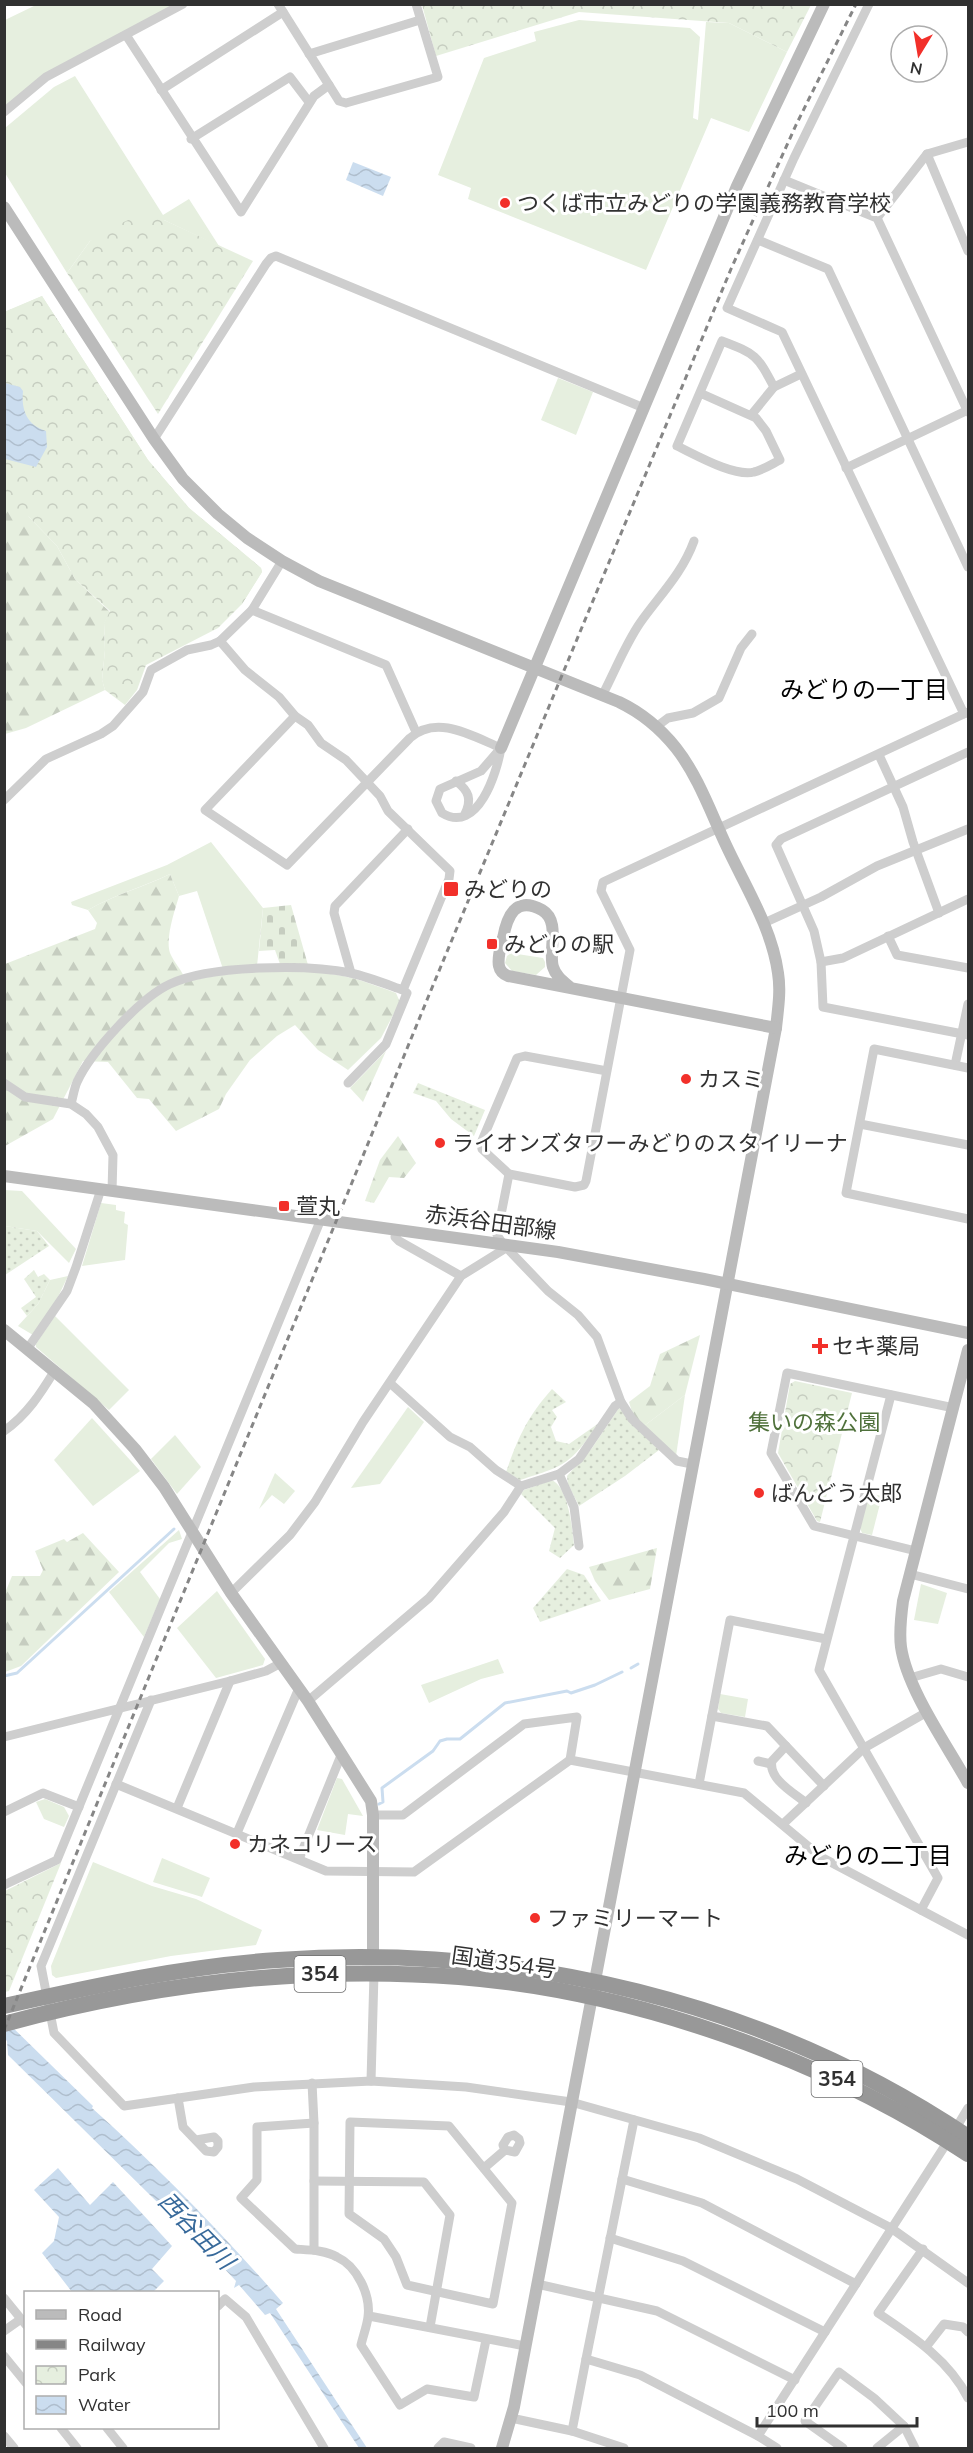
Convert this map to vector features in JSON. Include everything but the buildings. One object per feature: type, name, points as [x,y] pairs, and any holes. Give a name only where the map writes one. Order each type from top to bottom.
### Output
[{"type":"highway","name":"国道354号","points":[[4,2006],[48,2005],[220,1981],[313,1974],[374,1965],[460,1977],[594,1989],[808,2067],[958,2135],[969,2154]]},
{"type":"highway","name":"国道354号","points":[[10,2023],[48,2005]]},
{"type":"street","points":[[4,112],[45,77],[183,4]]},
{"type":"street","points":[[160,90],[280,8],[339,101],[346,103],[438,77],[416,4]]},
{"type":"street","points":[[501,748],[481,771],[440,789],[436,801],[446,816],[458,817],[477,807],[484,800],[498,767],[501,748],[534,667],[737,186],[824,4]]},
{"type":"street","points":[[607,1071],[525,1056],[518,1058],[481,1143],[482,1149],[509,1174],[575,1187],[584,1185],[586,1181],[621,998],[630,950],[602,891],[601,885],[605,880],[627,872],[692,839],[719,830],[966,713],[782,332],[727,308],[784,180],[869,4]]},
{"type":"street","points":[[309,54],[420,20]]},
{"type":"street","points":[[126,34],[191,139],[241,212],[309,102],[329,85]]},
{"type":"street","points":[[191,139],[290,77],[309,102]]},
{"type":"street","points":[[877,218],[927,154],[969,142]]},
{"type":"street","points":[[927,154],[969,251]]},
{"type":"street","points":[[784,180],[877,218],[968,411],[846,468]]},
{"type":"street","points":[[4,207],[154,439],[183,479],[218,514],[247,538],[282,561],[319,581],[603,694],[638,712],[656,727],[684,759],[764,924],[778,972],[780,990],[776,1028],[633,1772],[594,1989],[511,2418],[502,2448]]},
{"type":"street","points":[[758,240],[828,269],[969,567]]},
{"type":"street","points":[[154,439],[266,264],[276,256],[644,408]]},
{"type":"street","points":[[700,393],[752,414],[763,426],[780,460],[754,472],[739,472],[677,446],[722,341],[751,352],[758,358],[774,387]]},
{"type":"street","points":[[752,414],[774,387],[801,374]]},
{"type":"street","points":[[603,694],[629,642],[674,580],[694,541]]},
{"type":"street","points":[[4,800],[46,759],[101,734],[113,726],[143,692],[151,670],[187,650],[220,641],[252,610],[282,561]]},
{"type":"street","points":[[252,610],[386,665],[416,732]]},
{"type":"street","points":[[656,727],[668,718],[693,713],[719,698],[741,648],[752,634]]},
{"type":"street","points":[[220,641],[245,670],[279,697],[294,716],[308,725],[321,743],[346,760],[368,782],[388,811],[447,867],[450,874],[403,990]]},
{"type":"street","points":[[294,716],[204,810],[287,865],[416,732],[431,727],[445,727],[501,748]]},
{"type":"street","points":[[965,1034],[823,1007],[821,962],[814,931],[805,906],[776,845],[777,842],[893,786],[969,752]]},
{"type":"street","points":[[879,755],[903,807],[939,913]]},
{"type":"street","points":[[456,781],[467,790],[470,797],[470,805],[465,814]]},
{"type":"street","points":[[351,973],[334,913],[335,906],[408,829]]},
{"type":"street","points":[[764,924],[805,906],[877,866],[969,829]]},
{"type":"street","points":[[821,962],[843,958],[969,899]]},
{"type":"street","points":[[571,988],[557,976],[553,967],[550,919],[542,910],[529,907],[511,911],[507,919],[499,967],[502,973],[508,976],[776,1028]]},
{"type":"street","points":[[888,936],[897,955],[969,968]]},
{"type":"street","points":[[535,981],[553,967]]},
{"type":"street","points":[[71,1104],[77,1082],[108,1035],[170,984],[208,972],[254,968],[351,973],[403,990],[407,996],[386,1044],[348,1083]]},
{"type":"street","points":[[955,1065],[965,1034],[969,1004]]},
{"type":"street","points":[[969,1068],[874,1049],[846,1193],[969,1219]]},
{"type":"street","points":[[4,1083],[25,1097],[71,1104],[94,1121],[109,1144],[113,1155],[106,1190],[67,1291],[28,1348]]},
{"type":"street","points":[[860,1124],[969,1145]]},
{"type":"street","points":[[509,1174],[497,1235],[548,1291],[578,1315],[597,1337],[621,1402],[632,1419],[677,1461],[692,1464]]},
{"type":"street","name":"赤浜谷田部線","points":[[4,1176],[558,1252],[969,1333]]},
{"type":"street","points":[[4,1885],[57,1860],[321,1219]]},
{"type":"street","points":[[396,1230],[395,1237],[399,1241],[461,1276]]},
{"type":"street","points":[[231,1593],[299,1524],[324,1490],[363,1422],[461,1276],[505,1246]]},
{"type":"street","points":[[4,1330],[93,1403],[135,1449],[164,1487],[231,1593],[308,1701],[371,1801],[374,1871],[371,2081]]},
{"type":"street","points":[[969,1350],[903,1601],[900,1630],[901,1647],[910,1678],[927,1712],[969,1783]]},
{"type":"street","points":[[4,1431],[28,1410],[55,1370]]},
{"type":"street","points":[[916,1551],[814,1526],[771,1453],[787,1373],[954,1408]]},
{"type":"street","points":[[390,1384],[450,1437],[470,1448],[496,1470],[521,1486]]},
{"type":"street","points":[[891,1395],[819,1670],[938,1878],[921,1910]]},
{"type":"street","points":[[308,1701],[429,1598],[504,1512],[521,1486],[559,1474],[579,1459],[615,1406],[621,1402]]},
{"type":"street","points":[[559,1474],[574,1507],[579,1546]]},
{"type":"street","points":[[910,1574],[969,1589]]},
{"type":"street","points":[[699,1784],[730,1620],[826,1639]]},
{"type":"street","points":[[4,1737],[230,1681],[266,1671],[281,1663]]},
{"type":"street","points":[[910,1678],[941,1669],[969,1677]]},
{"type":"street","points":[[177,1808],[230,1681]]},
{"type":"street","points":[[237,1833],[298,1688]]},
{"type":"street","points":[[151,1700],[40,1966],[54,2033],[124,2106],[254,2086],[371,2081],[466,2087],[571,2102],[699,2138],[797,2179],[891,2228],[969,2283]]},
{"type":"street","points":[[783,1824],[864,1748],[927,1712]]},
{"type":"street","points":[[712,1716],[767,1726],[824,1786]]},
{"type":"street","points":[[116,1784],[326,1871],[414,1872],[570,1760],[577,1717],[524,1724],[403,1815],[373,1815]]},
{"type":"street","points":[[771,1764],[786,1746]]},
{"type":"street","points":[[299,1859],[342,1753]]},
{"type":"street","points":[[570,1760],[744,1793],[821,1857],[969,1935]]},
{"type":"street","points":[[758,1761],[771,1764]]},
{"type":"street","points":[[771,1764],[776,1779],[806,1803]]},
{"type":"street","points":[[4,1812],[43,1793],[79,1807]]},
{"type":"street","points":[[312,2083],[314,2250]]},
{"type":"street","points":[[178,2098],[183,2127],[196,2140]]},
{"type":"street","points":[[758,2436],[891,2228],[958,2135],[969,2108]]},
{"type":"street","points":[[572,2432],[634,2120]]},
{"type":"street","points":[[350,2122],[449,2126],[484,2168],[512,2203],[493,2304],[407,2285],[396,2257],[384,2239],[349,2214],[350,2122]]},
{"type":"street","points":[[314,2123],[257,2127],[258,2180],[242,2198],[295,2249],[314,2250],[338,2257],[358,2275],[366,2294],[369,2316],[361,2345],[400,2405],[427,2389],[474,2397],[486,2340]]},
{"type":"street","points":[[484,2168],[505,2150]]},
{"type":"street","points":[[622,2179],[702,2204],[856,2284]]},
{"type":"street","points":[[314,2181],[424,2182],[450,2215],[430,2327]]},
{"type":"street","points":[[610,2238],[683,2261],[825,2332]]},
{"type":"street","points":[[923,2249],[878,2313],[926,2347],[962,2385],[969,2398]]},
{"type":"street","points":[[537,2284],[657,2311],[795,2380]]},
{"type":"street","points":[[4,2298],[23,2322],[4,2331]]},
{"type":"street","points":[[219,2305],[225,2299],[246,2317],[324,2448]]},
{"type":"street","points":[[369,2316],[525,2346]]},
{"type":"street","points":[[926,2347],[944,2324],[963,2327],[969,2332]]},
{"type":"street","points":[[4,2356],[24,2381]]},
{"type":"street","points":[[586,2359],[640,2375],[777,2448]]},
{"type":"street","points":[[843,2448],[804,2421],[838,2372],[874,2398],[904,2426],[915,2448]]},
{"type":"street","points":[[511,2418],[572,2432],[624,2448]]},
{"type":"street","points":[[877,2448],[904,2426]]},
{"type":"street","points":[[63,2429],[77,2448]]},
{"type":"street","points":[[109,2429],[123,2448]]},
{"type":"street","points":[[4,2436],[15,2448]]},
{"type":"street","points":[[438,2448],[444,2442],[458,2447],[471,2448]]},
{"type":"green space","points":[[36,5],[173,5],[5,106],[5,20]]},
{"type":"green space","points":[[422,5],[811,5],[787,52],[729,23],[579,12],[436,56]]},
{"type":"green space","points":[[579,20],[690,28],[700,37],[693,118],[698,120],[706,22],[729,23],[787,52],[749,132],[711,118],[646,270],[468,199],[471,188],[438,175],[484,58],[536,41],[534,32]]},
{"type":"green space","points":[[75,76],[163,215],[189,199],[219,246],[164,220],[90,241],[67,273],[5,173],[5,128],[54,87]]},
{"type":"green space","points":[[135,217],[164,220],[253,261],[158,414],[67,273],[90,241],[108,229]]},
{"type":"green space","points":[[42,296],[148,460],[189,508],[261,568],[262,572],[242,604],[213,617],[28,516],[57,546],[75,579],[110,612],[104,624],[105,650],[102,680],[105,690],[26,728],[5,734],[5,312]]},
{"type":"green space","points":[[42,296],[148,460],[189,508],[261,568],[262,572],[242,604],[218,628],[146,665],[137,690],[125,705],[105,690],[102,680],[105,650],[104,623],[110,611],[75,579],[57,546],[28,516],[5,502],[4,312]]},
{"type":"green space","points":[[558,378],[593,392],[576,435],[541,420]]},
{"type":"green space","points":[[211,842],[263,908],[257,966],[223,969],[197,891],[179,896],[170,874],[88,910],[72,905],[71,902],[167,865]]},
{"type":"green space","points":[[170,874],[179,896],[171,924],[169,947],[186,982],[247,972],[269,971],[333,974],[358,980],[396,993],[400,1002],[381,1038],[348,1070],[318,1050],[295,1025],[277,1036],[250,1060],[226,1094],[219,1109],[176,1131],[149,1099],[137,1098],[108,1062],[83,1061],[53,1119],[5,1146],[5,964],[95,929],[97,923],[88,910]]},
{"type":"green space","points":[[291,905],[308,965],[280,964],[275,950],[259,951],[263,908]]},
{"type":"green space","points":[[511,953],[543,958],[545,967],[536,975],[512,971],[505,963],[507,956]]},
{"type":"green space","points":[[386,1051],[363,1102],[350,1088]]},
{"type":"green space","points":[[418,1083],[485,1110],[474,1136],[451,1119],[436,1101],[413,1093]]},
{"type":"green space","points":[[398,1136],[416,1163],[404,1178],[389,1177],[374,1203],[365,1201],[380,1160]]},
{"type":"green space","points":[[4,1190],[22,1191],[76,1249],[69,1263],[37,1231],[5,1226]]},
{"type":"green space","points":[[101,1203],[116,1205],[116,1210],[125,1212],[124,1223],[128,1225],[125,1260],[82,1266]]},
{"type":"green space","points":[[5,1226],[37,1231],[49,1246],[5,1275],[6,1261]]},
{"type":"green space","points":[[34,1270],[38,1277],[44,1274],[50,1280],[38,1304],[27,1316],[21,1308],[36,1297],[24,1279]]},
{"type":"green space","points":[[68,1276],[57,1299],[33,1335],[18,1326],[38,1304],[50,1280]]},
{"type":"green space","points":[[55,1316],[129,1390],[109,1410],[36,1347]]},
{"type":"green space","points":[[700,1335],[685,1395],[644,1426],[633,1415],[629,1402],[650,1386],[660,1354]]},
{"type":"green space","name":"集いの森公園","points":[[795,1381],[852,1393],[820,1522],[817,1521],[778,1453],[790,1384]]},
{"type":"green space","points":[[552,1389],[566,1402],[552,1410],[557,1417],[551,1427],[556,1441],[569,1444],[599,1423],[567,1461],[549,1471],[520,1480],[506,1472],[524,1428]]},
{"type":"green space","points":[[685,1395],[676,1456],[644,1426]]},
{"type":"green space","points":[[408,1407],[424,1422],[380,1484],[351,1488]]},
{"type":"green space","points":[[619,1408],[659,1450],[625,1476],[579,1506],[568,1484],[567,1476],[592,1448]]},
{"type":"green space","points":[[92,1418],[140,1471],[93,1506],[54,1460]]},
{"type":"green space","points":[[175,1435],[201,1467],[177,1494],[151,1459]]},
{"type":"green space","points":[[275,1473],[295,1491],[284,1504],[272,1495],[259,1509]]},
{"type":"green space","points":[[552,1480],[558,1485],[566,1500],[574,1545],[560,1558],[549,1551],[555,1528],[521,1494],[524,1490]]},
{"type":"green space","points":[[868,1493],[882,1496],[872,1535],[862,1533],[860,1528]]},
{"type":"green space","points":[[179,1530],[182,1539],[169,1543],[140,1572],[160,1599],[144,1637],[109,1592]]},
{"type":"green space","points":[[83,1533],[119,1572],[21,1666],[5,1672],[5,1593],[12,1576],[40,1576],[43,1570],[35,1551],[64,1539],[67,1542]]},
{"type":"green space","points":[[657,1548],[650,1589],[609,1600],[595,1581],[589,1567]]},
{"type":"green space","points":[[567,1569],[584,1575],[601,1601],[540,1622],[533,1608]]},
{"type":"green space","points":[[921,1584],[947,1593],[938,1624],[914,1620]]},
{"type":"green space","points":[[217,1591],[265,1659],[263,1665],[216,1678],[177,1628]]},
{"type":"green space","points":[[498,1659],[504,1673],[481,1679],[429,1703],[421,1685]]},
{"type":"green space","points":[[720,1694],[748,1699],[745,1717],[721,1713],[718,1709]]},
{"type":"green space","points":[[337,1778],[342,1779],[363,1816],[348,1814],[345,1835],[317,1830]]},
{"type":"green space","points":[[45,1799],[64,1807],[69,1816],[64,1827],[44,1819],[36,1802]]},
{"type":"green space","points":[[162,1858],[210,1878],[202,1897],[153,1882]]},
{"type":"green space","points":[[93,1862],[152,1886],[196,1899],[262,1930],[256,1945],[171,1956],[56,1978],[52,1975],[51,1966]]},
{"type":"green space","points":[[61,1863],[9,1991],[5,1992],[5,1891]]},
{"type":"water","points":[[353,162],[391,177],[383,196],[346,180]]},
{"type":"water","points":[[5,383],[20,387],[23,391],[23,404],[27,416],[34,425],[46,431],[47,447],[36,467],[5,459]]},
{"type":"water","name":"西谷田川","points":[[4,2019],[190,2202],[283,2303],[276,2309],[367,2448],[359,2448],[270,2313],[265,2315],[239,2285],[234,2288],[236,2281],[220,2264],[8,2055]]},
{"type":"water","points":[[58,2168],[90,2205],[113,2182],[172,2246],[152,2269],[164,2281],[154,2291],[71,2291],[42,2253],[54,2241],[59,2217],[34,2190]]},
{"type":"waterway","points":[[4,1676],[17,1673],[174,1529]]},
{"type":"waterway","points":[[631,1668],[638,1664]]},
{"type":"waterway","points":[[379,1804],[383,1802],[382,1788],[433,1751],[440,1741],[460,1739],[505,1703],[567,1691],[571,1693],[622,1672]]},
{"type":"railway","points":[[4,2030],[429,995],[731,269],[796,125],[856,4]]},
{"type":"place","name":"つくば市立みどりの学園義務教育学校","points":[[505,203]]},
{"type":"place","name":"みどりの","points":[[451,889]]},
{"type":"place","name":"みどりの駅","points":[[492,944]]},
{"type":"place","name":"カスミ","points":[[686,1079]]},
{"type":"place","name":"ライオンズタワーみどりのスタイリーナ","points":[[440,1143]]},
{"type":"place","name":"萱丸","points":[[284,1206]]},
{"type":"place","name":"セキ薬局","points":[[820,1346]]},
{"type":"place","name":"ばんどう太郎","points":[[759,1493]]},
{"type":"place","name":"カネコリース","points":[[235,1844]]},
{"type":"place","name":"ファミリーマート","points":[[535,1918]]},
{"type":"district","name":"みどりの一丁目","points":[[864,690]]},
{"type":"district","name":"みどりの二丁目","points":[[868,1856]]}]
